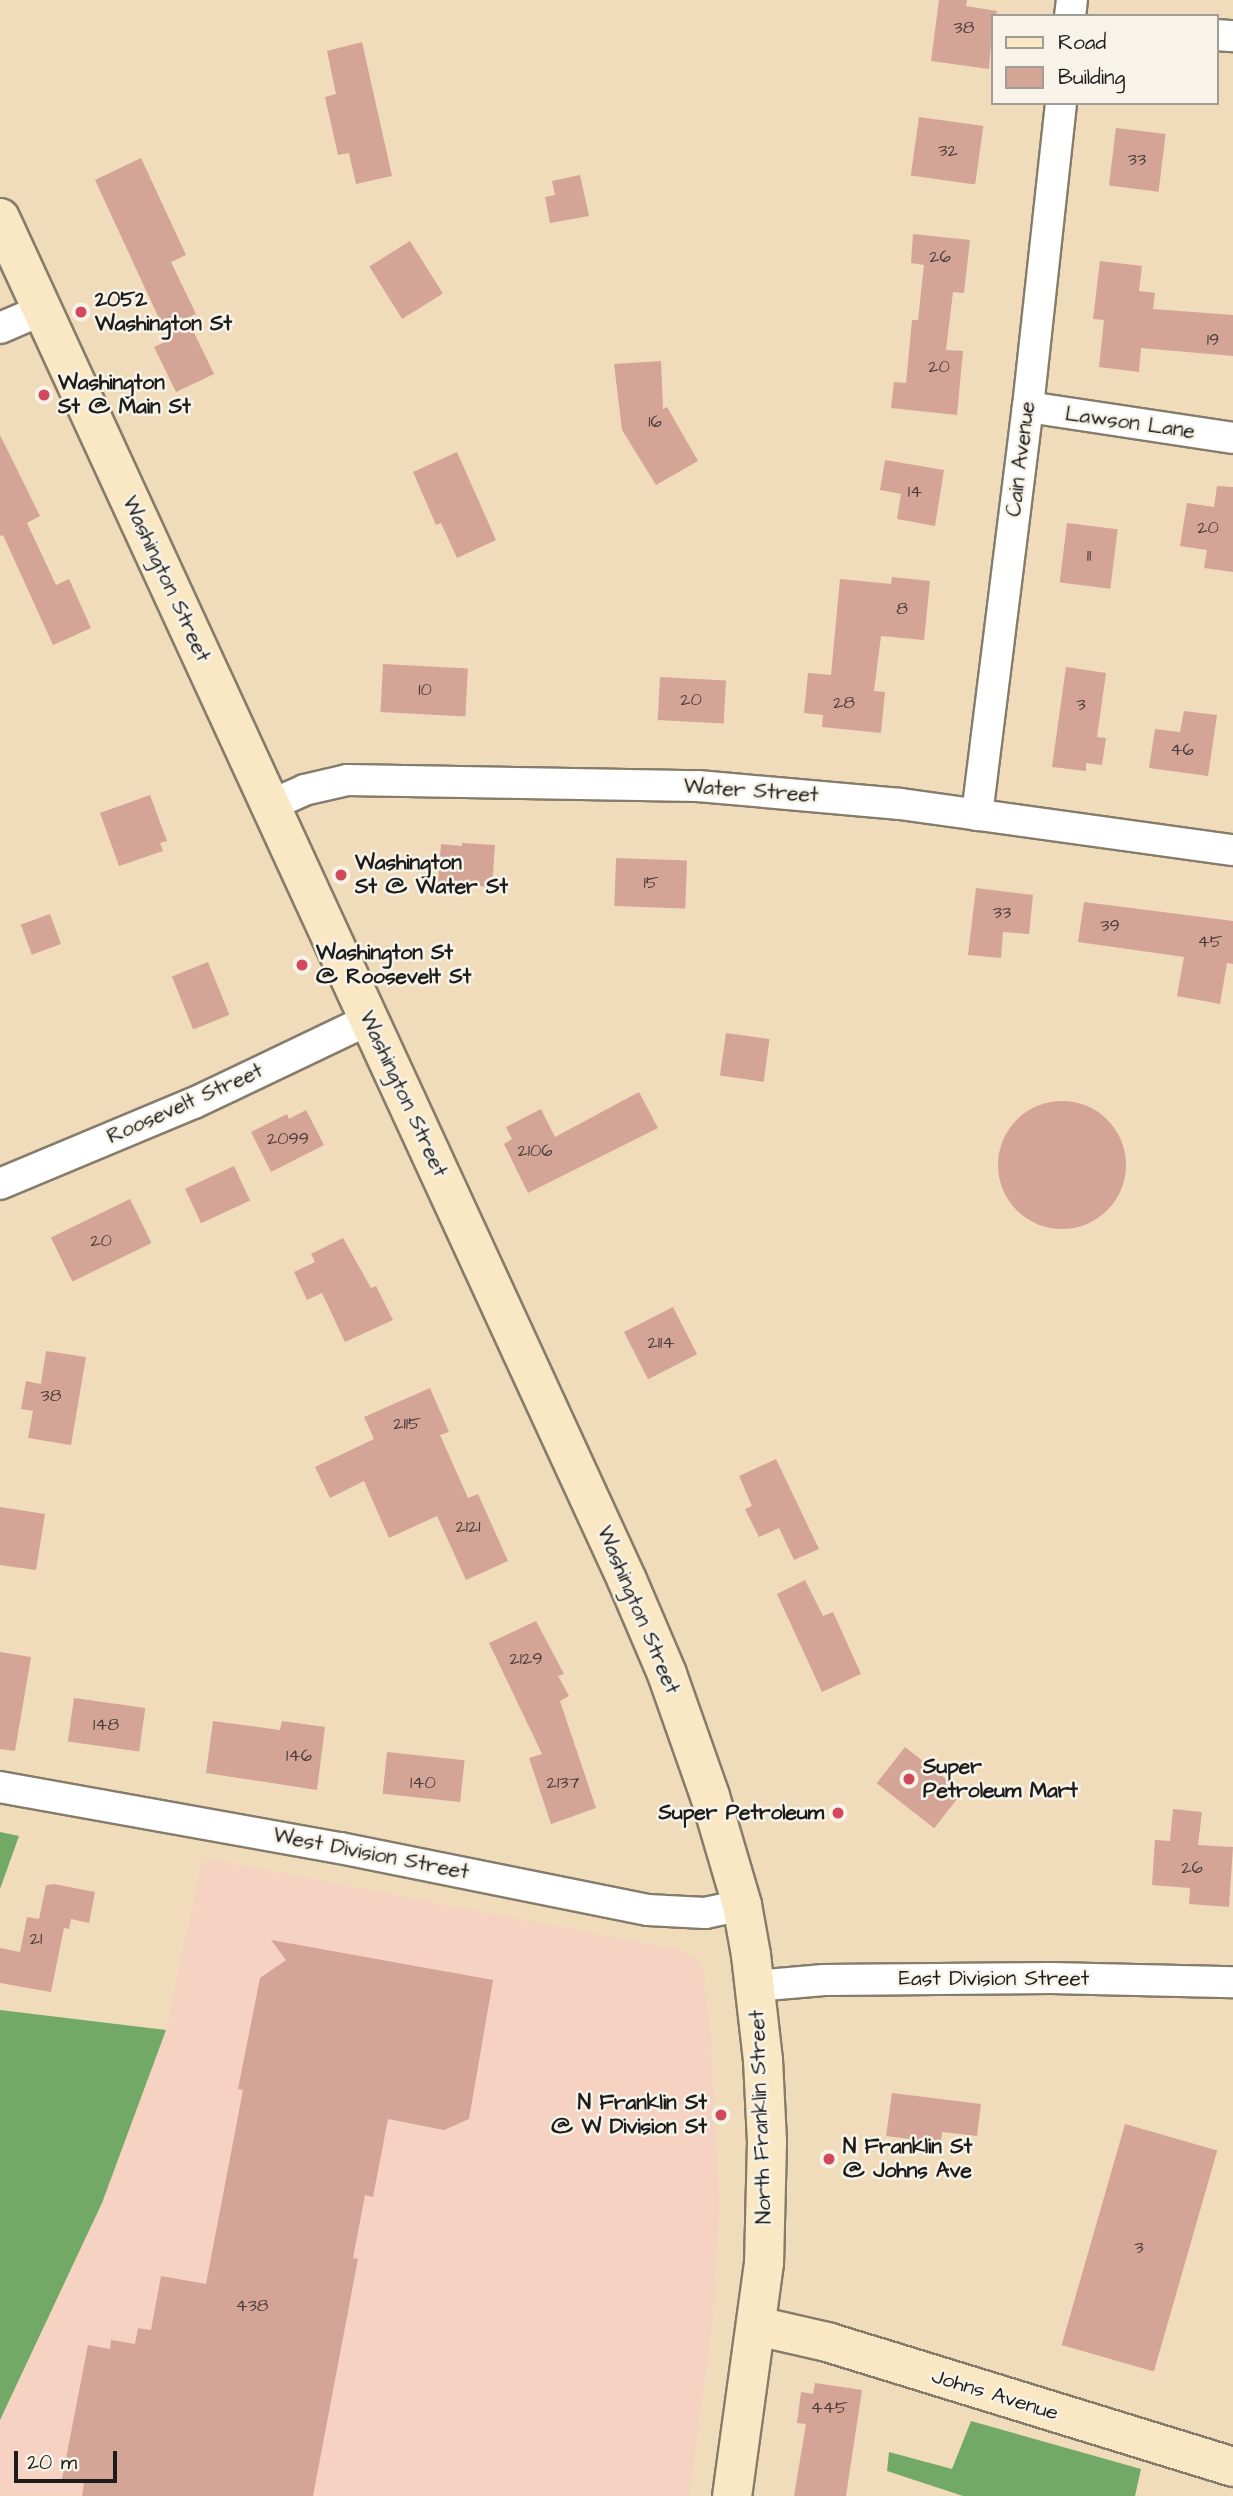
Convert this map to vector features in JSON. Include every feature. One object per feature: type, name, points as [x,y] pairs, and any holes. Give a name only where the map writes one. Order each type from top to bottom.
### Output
[{"type":"main road","name":"Washington Street","points":[[0,218],[649,1632],[710,1796],[742,1905]]},
{"type":"main road","name":"North Franklin Street","points":[[732,2496],[757,2326],[764,2263],[767,2183],[763,2060],[742,1905]]},
{"type":"main road","name":"Johns Avenue","points":[[757,2326],[827,2342],[1233,2467]]},
{"type":"street","name":"Cain Avenue","points":[[977,815],[1028,407],[1061,105]]},
{"type":"street","points":[[0,328],[42,310]]},
{"type":"street","name":"Lawson Lane","points":[[1028,407],[1233,438]]},
{"type":"street","name":"Water Street","points":[[271,805],[325,784],[382,780],[735,788],[977,815],[1233,850]]},
{"type":"street","name":"Roosevelt Street","points":[[0,1184],[194,1103],[368,1020]]},
{"type":"street","name":"West Division Street","points":[[0,1787],[353,1850],[648,1910],[705,1913],[742,1905]]},
{"type":"street","name":"East Division Street","points":[[755,1986],[824,1980],[1051,1978],[1233,1982]]},
{"type":"shaded area","points":[[203,1858],[682,1951],[696,1960],[704,1975],[711,2040],[719,2205],[713,2315],[689,2496],[0,2496],[0,2420],[102,2203],[166,2030]]},
{"type":"green space","points":[[0,1832],[19,1836],[0,1889]]},
{"type":"green space","points":[[0,2010],[166,2030],[102,2203],[0,2420]]},
{"type":"green space","points":[[971,2421],[1141,2469],[1135,2496],[963,2496],[887,2471],[889,2452],[952,2469]]},
{"type":"building","points":[[939,0],[967,0],[966,6],[997,11],[996,14],[992,14],[989,69],[931,61]]},
{"type":"building","points":[[362,42],[392,176],[356,184],[349,153],[338,155],[325,97],[336,94],[327,51]]},
{"type":"building","points":[[919,117],[983,126],[975,184],[911,175]]},
{"type":"building","points":[[1116,128],[1166,134],[1159,192],[1109,186]]},
{"type":"building","points":[[141,158],[186,255],[171,262],[196,314],[187,318],[214,374],[176,392],[154,347],[169,340],[95,180]]},
{"type":"building","points":[[580,175],[589,216],[550,223],[545,197],[555,195],[552,181]]},
{"type":"building","points":[[913,234],[970,240],[964,293],[953,292],[946,350],[963,351],[957,415],[891,408],[894,382],[906,383],[912,320],[918,320],[924,265],[911,263]]},
{"type":"building","points":[[410,241],[443,294],[402,319],[369,266]]},
{"type":"building","points":[[1100,261],[1142,266],[1139,291],[1155,293],[1153,309],[1233,315],[1233,356],[1141,348],[1139,372],[1099,367],[1104,320],[1093,319]]},
{"type":"building","points":[[661,361],[663,409],[667,407],[698,461],[656,485],[622,430],[614,364]]},
{"type":"building","points":[[0,435],[40,516],[27,523],[56,585],[69,579],[91,628],[53,645],[3,535],[0,536]]},
{"type":"building","points":[[457,452],[496,540],[457,558],[441,523],[436,525],[413,472]]},
{"type":"building","points":[[885,460],[944,470],[935,526],[897,519],[901,494],[880,490]]},
{"type":"building","points":[[1217,486],[1233,487],[1233,572],[1204,568],[1207,550],[1180,546],[1187,503],[1214,507]]},
{"type":"building","points":[[1067,523],[1118,529],[1110,589],[1060,583]]},
{"type":"building","points":[[892,577],[930,581],[924,640],[881,636],[874,691],[885,692],[881,733],[822,727],[823,715],[804,713],[808,673],[831,675],[840,579],[891,584]]},
{"type":"building","points":[[383,664],[468,668],[465,716],[380,712]]},
{"type":"building","points":[[1066,667],[1106,673],[1097,737],[1106,738],[1102,765],[1086,763],[1086,771],[1052,767]]},
{"type":"building","points":[[660,677],[726,680],[724,723],[658,720]]},
{"type":"building","points":[[1184,711],[1217,715],[1208,776],[1149,768],[1155,729],[1180,732]]},
{"type":"building","points":[[150,795],[167,841],[160,843],[163,851],[119,866],[100,813]]},
{"type":"building","points":[[462,843],[495,845],[492,887],[438,883],[441,844],[462,846]]},
{"type":"building","points":[[616,858],[687,860],[685,908],[614,906]]},
{"type":"building","points":[[976,888],[1033,895],[1029,934],[1003,932],[1001,958],[968,955]]},
{"type":"building","points":[[1084,902],[1233,921],[1233,964],[1227,963],[1220,1004],[1177,996],[1184,957],[1078,942]]},
{"type":"building","points":[[50,914],[61,944],[32,955],[21,925]]},
{"type":"building","points":[[208,962],[229,1015],[193,1029],[172,977]]},
{"type":"building","points":[[726,1033],[770,1039],[764,1082],[720,1076]]},
{"type":"building","points":[[639,1092],[658,1128],[528,1193],[504,1144],[512,1139],[506,1127],[541,1109],[555,1137]]},
{"type":"building","points":[[1062,1101],[1086,1106],[1107,1120],[1121,1141],[1126,1165],[1121,1189],[1107,1210],[1086,1224],[1062,1229],[1038,1224],[1017,1210],[1003,1189],[998,1165],[1003,1141],[1017,1120],[1038,1106]]},
{"type":"building","points":[[306,1110],[324,1145],[271,1172],[251,1132],[287,1114],[289,1119]]},
{"type":"building","points":[[234,1166],[250,1200],[201,1223],[185,1189]]},
{"type":"building","points":[[130,1199],[151,1243],[72,1282],[51,1238]]},
{"type":"building","points":[[343,1238],[371,1288],[376,1286],[393,1320],[345,1342],[322,1293],[307,1300],[294,1272],[315,1262],[311,1254]]},
{"type":"building","points":[[673,1307],[697,1354],[648,1379],[624,1332]]},
{"type":"building","points":[[46,1351],[86,1357],[71,1445],[28,1438],[33,1411],[21,1409],[26,1381],[41,1384]]},
{"type":"building","points":[[430,1388],[449,1432],[440,1435],[468,1498],[478,1494],[508,1561],[466,1580],[437,1516],[389,1538],[364,1481],[330,1498],[315,1467],[374,1439],[364,1417]]},
{"type":"building","points":[[776,1459],[819,1549],[794,1560],[779,1528],[759,1537],[745,1509],[752,1506],[739,1476]]},
{"type":"building","points":[[0,1507],[45,1514],[36,1570],[0,1565]]},
{"type":"building","points":[[805,1580],[823,1616],[833,1612],[861,1674],[822,1692],[777,1594]]},
{"type":"building","points":[[536,1621],[564,1674],[558,1676],[569,1696],[560,1701],[596,1808],[551,1824],[529,1758],[542,1754],[489,1643]]},
{"type":"building","points":[[0,1652],[31,1657],[15,1751],[0,1749]]},
{"type":"building","points":[[74,1698],[145,1708],[139,1752],[68,1742]]},
{"type":"building","points":[[213,1721],[280,1730],[282,1721],[325,1727],[317,1790],[206,1773]]},
{"type":"building","points":[[905,1747],[963,1792],[934,1828],[877,1783]]},
{"type":"building","points":[[387,1752],[465,1760],[460,1802],[383,1794]]},
{"type":"building","points":[[1173,1809],[1202,1812],[1198,1845],[1233,1847],[1229,1907],[1189,1904],[1190,1888],[1152,1885],[1155,1840],[1170,1841]]},
{"type":"building","points":[[54,1884],[95,1892],[89,1923],[71,1919],[69,1929],[64,1928],[51,1992],[0,1983],[0,1948],[20,1952],[27,1917],[39,1919],[46,1885]]},
{"type":"building","points":[[271,1940],[493,1980],[469,2119],[444,2130],[388,2119],[373,2197],[365,2195],[353,2258],[358,2259],[313,2496],[82,2496],[84,2482],[62,2479],[88,2345],[110,2349],[111,2340],[135,2344],[138,2328],[151,2330],[161,2276],[206,2284],[243,2090],[238,2089],[260,1978],[286,1960]]},
{"type":"building","points":[[892,2093],[981,2104],[977,2136],[942,2132],[941,2143],[886,2136]]},
{"type":"building","points":[[1125,2124],[1217,2150],[1154,2372],[1062,2345]]},
{"type":"building","points":[[815,2383],[862,2390],[846,2496],[794,2496],[806,2424],[797,2423],[801,2392],[813,2394]]},
{"type":"place","name":"2052 Washington St","points":[[81,312]]},
{"type":"place","name":"Washington St @ Main St","points":[[44,395]]},
{"type":"place","name":"Washington St @ Water St","points":[[341,875]]},
{"type":"place","name":"Washington St @ Roosevelt St","points":[[302,965]]},
{"type":"place","name":"Super Petroleum Mart","points":[[909,1779]]},
{"type":"place","name":"Super Petroleum","points":[[838,1813]]},
{"type":"place","name":"N Franklin St @ W Division St","points":[[721,2115]]},
{"type":"place","name":"N Franklin St @ Johns Ave","points":[[829,2159]]}]
